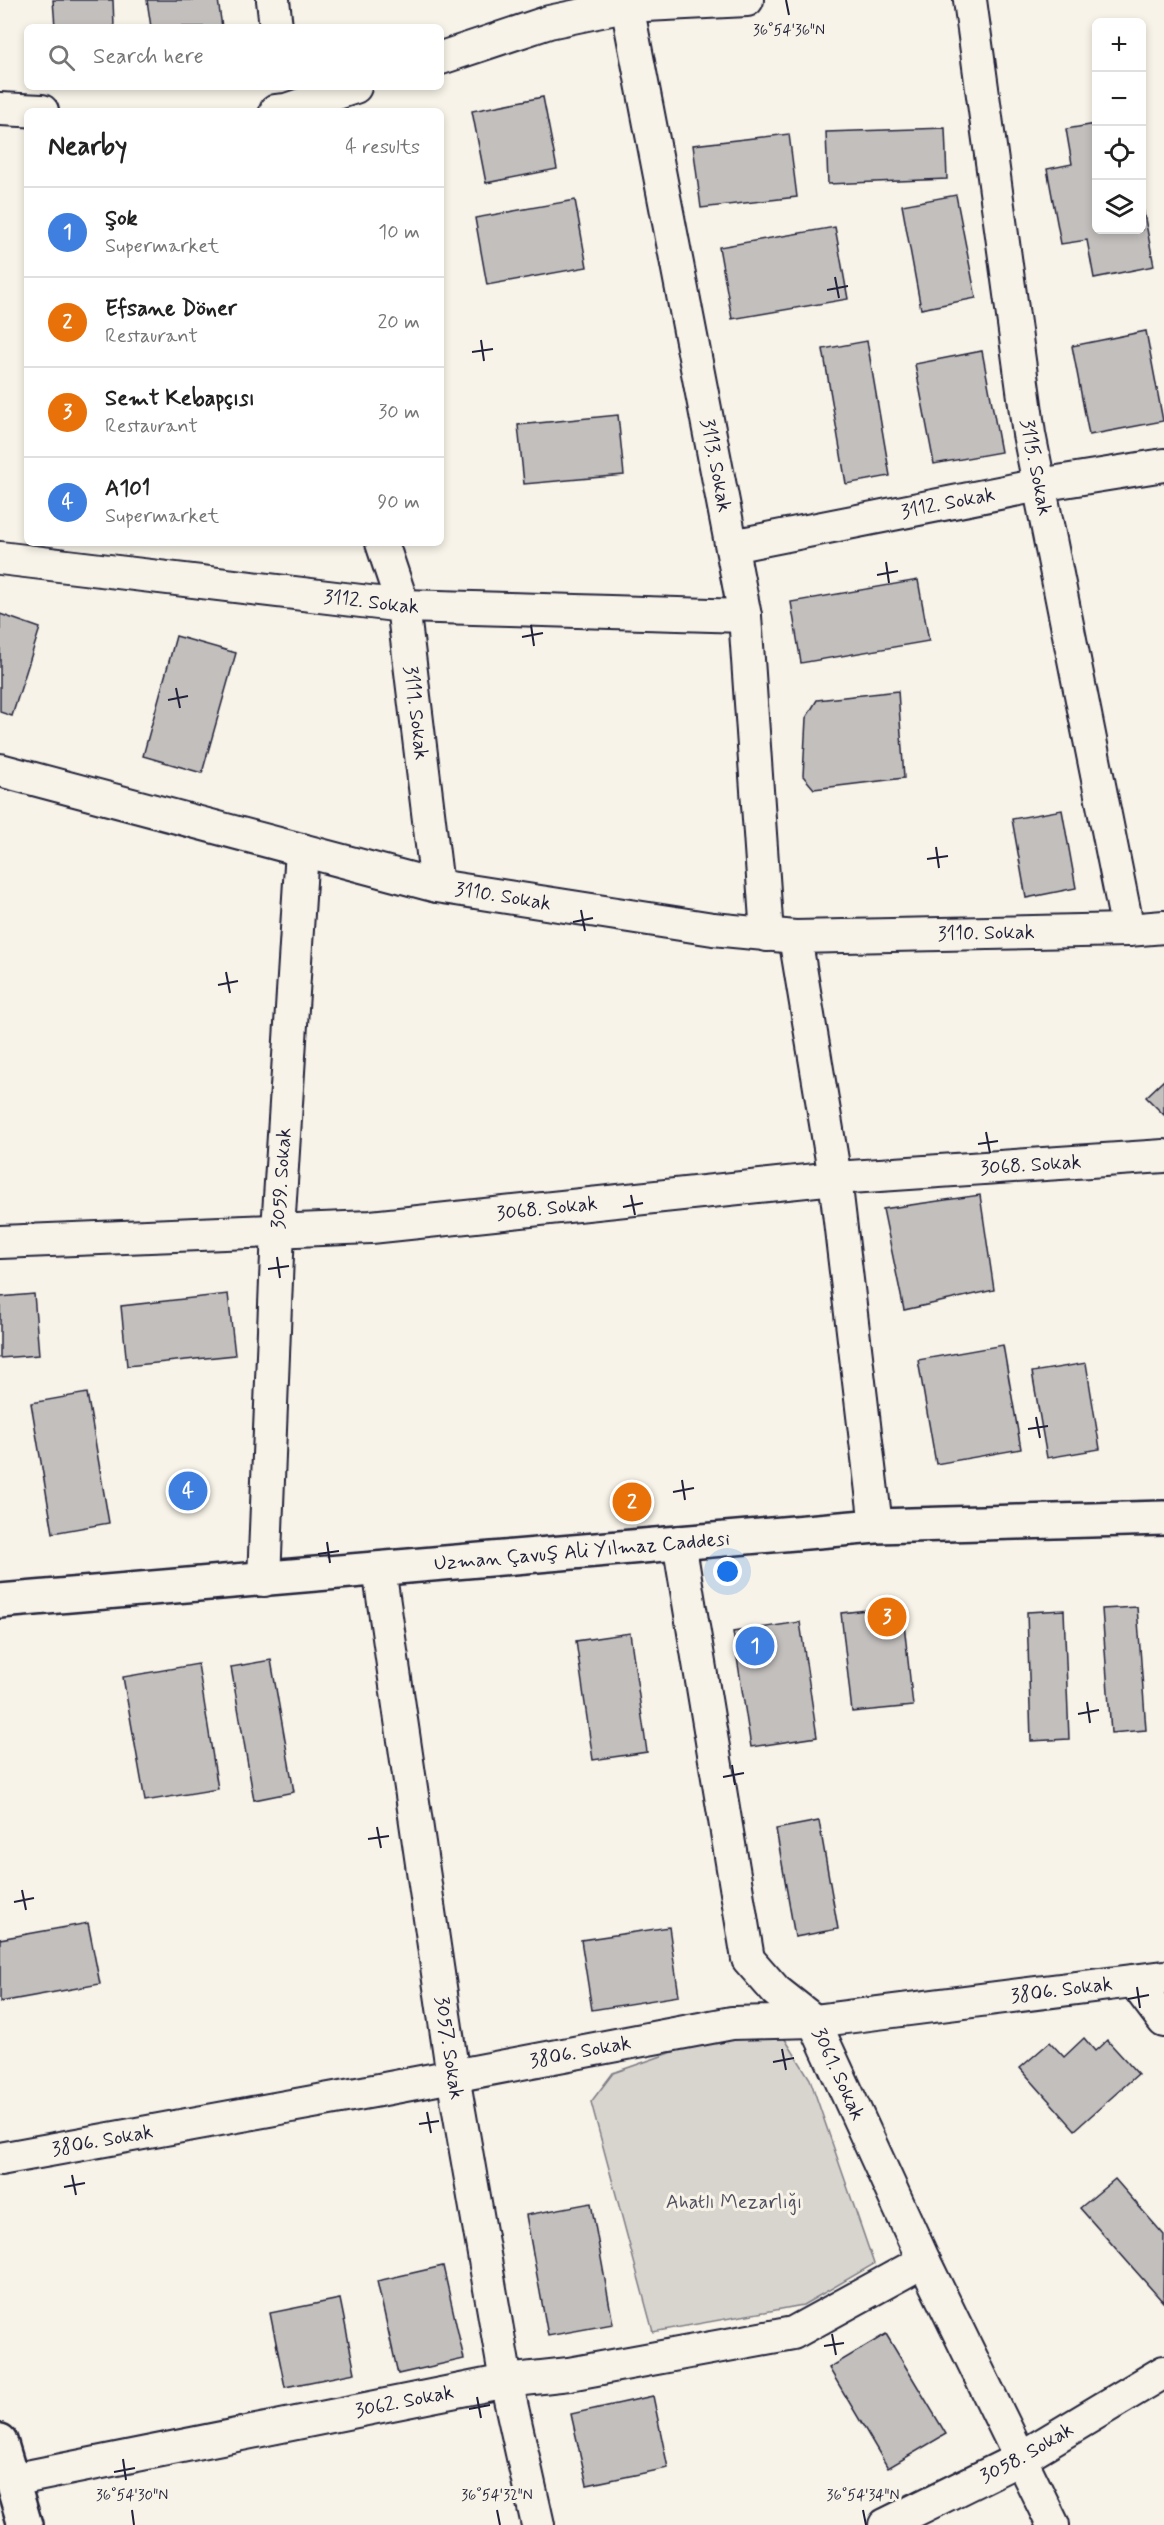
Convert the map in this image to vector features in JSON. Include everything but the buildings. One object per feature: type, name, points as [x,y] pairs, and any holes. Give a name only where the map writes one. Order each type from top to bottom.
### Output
[{"type":"street","points":[[273,0],[276,24]]},
{"type":"street","points":[[444,57],[549,22],[626,3],[747,0]]},
{"type":"street","name":"3115. Sokak","points":[[970,0],[1027,423],[1128,930]]},
{"type":"street","name":"3113. Sokak","points":[[626,3],[745,616],[781,936],[835,1178],[876,1526]]},
{"type":"street","points":[[283,105],[343,90]]},
{"type":"street","points":[[0,109],[24,110]]},
{"type":"street","name":"3112. Sokak","points":[[732,546],[1039,485],[1164,465]]},
{"type":"street","name":"3111. Sokak","points":[[383,546],[403,606],[437,886]]},
{"type":"street","name":"3112. Sokak","points":[[0,558],[403,606],[745,616]]},
{"type":"street","name":"3110. Sokak","points":[[0,770],[437,886],[781,936],[1128,930],[1164,927]]},
{"type":"street","name":"3059. Sokak","points":[[264,1580],[278,1230],[302,850]]},
{"type":"street","name":"3068. Sokak","points":[[0,1242],[371,1227],[835,1178],[1164,1156]]},
{"type":"street","name":"Uzman Çavuş Ali Yılmaz Caddesi","points":[[0,1601],[560,1555],[679,1542],[876,1526],[1164,1518]]},
{"type":"street","name":"3061. Sokak","points":[[679,1542],[748,1959],[776,1991],[814,2021],[924,2261],[1053,2525]]},
{"type":"street","name":"3057. Sokak","points":[[379,1569],[453,2076],[506,2381],[538,2525]]},
{"type":"street","points":[[1149,1979],[1164,2021]]},
{"type":"street","name":"3806. Sokak","points":[[0,2158],[732,2023],[814,2021],[1149,1979]]},
{"type":"street","name":"3062. Sokak","points":[[12,2480],[506,2381],[569,2374],[793,2332],[924,2261]]},
{"type":"street","name":"3058. Sokak","points":[[885,2525],[1019,2459],[1164,2372]]},
{"type":"street","points":[[0,2441],[25,2525]]},
{"type":"green space","name":"Ahatlı Mezarlığı","points":[[783,2036],[810,2079],[874,2264],[803,2305],[653,2332],[591,2102],[613,2073],[716,2037]]},
{"type":"place","name":"A101","points":[[188,1491]]},
{"type":"place","name":"Efsane Döner","points":[[632,1502]]},
{"type":"place","name":"Semt Kebapçısı","points":[[887,1617]]},
{"type":"place","name":"Şok","points":[[755,1646]]}]
